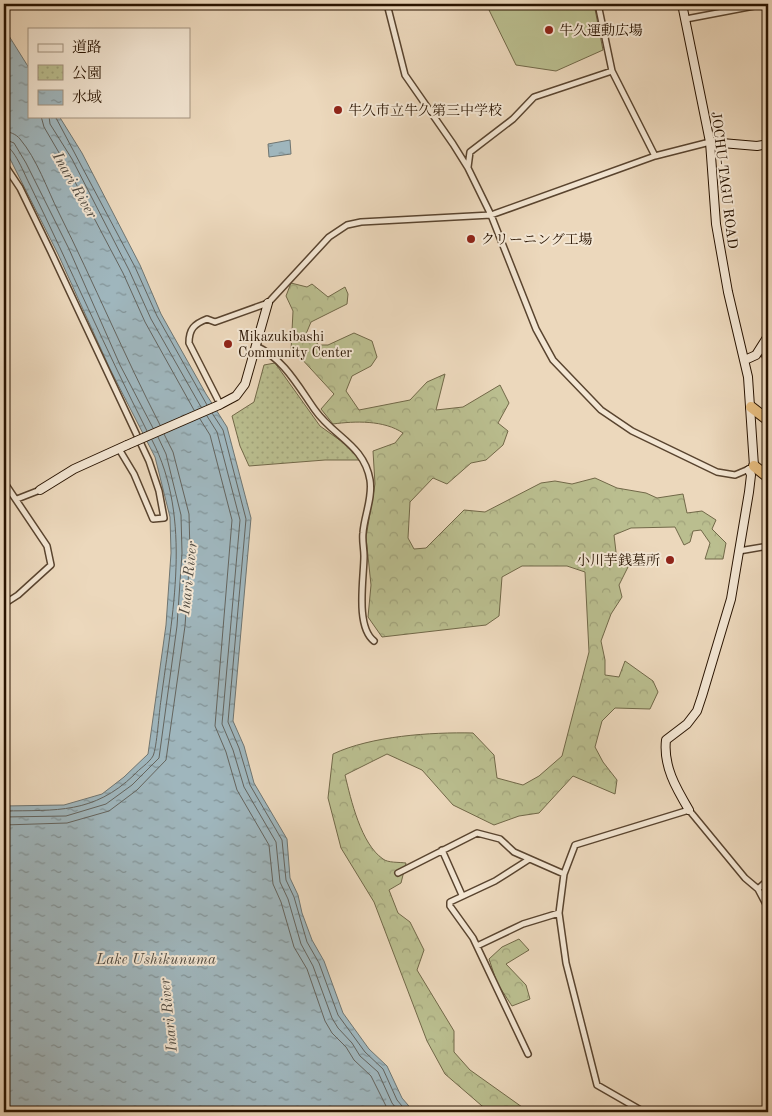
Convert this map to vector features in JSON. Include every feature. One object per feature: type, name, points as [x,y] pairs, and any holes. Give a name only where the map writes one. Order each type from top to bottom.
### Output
[{"type":"highway","points":[[751,407],[768,420]]},
{"type":"highway","points":[[751,468],[768,477]]},
{"type":"street","points":[[387,4],[405,75],[454,144],[468,168],[491,215],[536,329],[553,360],[601,410],[632,431],[717,472],[735,476],[751,468]]},
{"type":"street","points":[[598,4],[612,71],[655,156]]},
{"type":"street","name":"JOCHU-TAGU ROAD","points":[[682,4],[710,142],[716,224],[728,292],[745,360],[751,407],[752,458],[750,486],[730,599],[697,711],[688,724],[666,740],[665,749],[668,767],[689,810]]},
{"type":"street","points":[[686,19],[765,4]]},
{"type":"street","points":[[468,168],[470,152],[513,119],[534,97],[612,71]]},
{"type":"street","points":[[17,499],[40,490],[74,469],[236,396],[245,384],[268,303],[329,237],[348,225],[361,222],[491,215],[655,156],[710,142],[757,146],[768,144]]},
{"type":"street","points":[[4,164],[20,188],[150,461],[159,491],[164,518],[153,519],[134,474],[119,449]]},
{"type":"street","points":[[220,404],[189,343],[189,334],[198,322],[206,319],[215,322],[268,303]]},
{"type":"street","points":[[745,360],[756,355],[762,349],[768,336]]},
{"type":"street","points":[[256,346],[280,363],[316,412],[332,430],[359,452],[366,463],[370,482],[363,533],[362,614],[366,630],[374,641]]},
{"type":"street","points":[[762,349],[768,362]]},
{"type":"street","points":[[4,482],[47,546],[51,565],[18,595],[4,604]]},
{"type":"street","points":[[738,551],[768,546]]},
{"type":"street","points":[[644,1112],[597,1085],[566,963],[559,913],[564,874],[575,845],[689,810],[745,878],[758,889],[768,908]]},
{"type":"street","points":[[398,873],[477,833],[500,839],[514,852],[528,860],[564,874]]},
{"type":"street","points":[[442,850],[462,895]]},
{"type":"street","points":[[528,860],[495,881],[450,902],[450,906],[477,946],[528,1054]]},
{"type":"street","points":[[758,889],[768,880]]},
{"type":"street","points":[[477,946],[523,924],[559,913]]},
{"type":"green space","name":"牛久運動広場","points":[[497,4],[594,4],[603,50],[556,71],[516,65],[489,10]]},
{"type":"green space","points":[[291,283],[307,287],[312,284],[328,297],[345,287],[348,294],[347,304],[311,322],[306,334],[319,345],[328,345],[354,333],[372,341],[377,357],[371,366],[352,376],[346,391],[359,410],[410,400],[427,382],[445,374],[436,410],[463,407],[500,385],[509,403],[498,423],[508,431],[503,445],[486,460],[471,463],[447,484],[433,478],[410,502],[408,538],[414,549],[426,548],[464,510],[485,512],[541,483],[555,481],[572,484],[595,478],[617,488],[646,493],[657,498],[683,494],[687,513],[702,511],[716,520],[712,529],[726,543],[723,559],[705,559],[710,543],[701,530],[693,531],[690,542],[684,545],[675,527],[631,528],[614,535],[616,552],[629,565],[619,585],[622,597],[611,614],[601,641],[605,660],[605,675],[619,677],[625,661],[653,681],[658,692],[650,709],[615,708],[602,721],[595,747],[603,762],[617,780],[615,794],[573,776],[539,813],[519,816],[494,825],[453,805],[422,770],[387,754],[345,775],[358,821],[375,852],[385,860],[406,863],[401,883],[389,890],[398,913],[410,922],[424,950],[417,970],[454,1031],[454,1052],[470,1070],[529,1112],[489,1112],[445,1074],[427,1041],[374,902],[341,848],[328,798],[333,754],[383,739],[420,734],[473,733],[494,755],[497,778],[523,785],[539,776],[562,756],[589,652],[585,572],[567,566],[522,566],[502,577],[499,616],[486,625],[382,637],[368,617],[371,585],[366,537],[375,484],[373,451],[395,443],[403,433],[387,426],[369,422],[333,424],[321,409],[334,394],[299,356],[291,351],[293,311],[286,296]]},
{"type":"green space","points":[[275,363],[320,426],[348,446],[361,460],[325,460],[249,466],[240,446],[232,416],[254,402],[264,365]]},
{"type":"green space","points":[[519,939],[529,950],[506,964],[526,985],[530,999],[512,1006],[497,983],[489,959],[502,947]]},
{"type":"water","name":"Lake Ushikunuma","points":[[4,28],[28,66],[28,118],[60,118],[82,153],[140,265],[161,314],[227,427],[251,518],[233,721],[244,746],[254,783],[287,839],[290,878],[298,895],[302,913],[312,940],[324,961],[343,1013],[369,1049],[387,1066],[402,1098],[414,1112],[4,1112],[4,806],[64,805],[102,794],[124,777],[148,754],[166,625],[171,553],[170,517],[155,457],[110,369],[58,254],[4,147]]},
{"type":"water","points":[[290,140],[291,154],[269,157],[268,144]]},
{"type":"place","name":"牛久運動広場","points":[[549,30]]},
{"type":"place","name":"牛久市立牛久第三中学校","points":[[338,110]]},
{"type":"place","name":"クリーニング工場","points":[[471,239]]},
{"type":"place","name":"Mikazukibashi Community Center","points":[[228,344]]},
{"type":"place","name":"小川芋銭墓所","points":[[670,560]]},
{"type":"water label","name":"Inari River","points":[[75,185]]},
{"type":"water label","name":"Inari River","points":[[188,578]]},
{"type":"water label","name":"Inari River","points":[[168,1015]]}]
